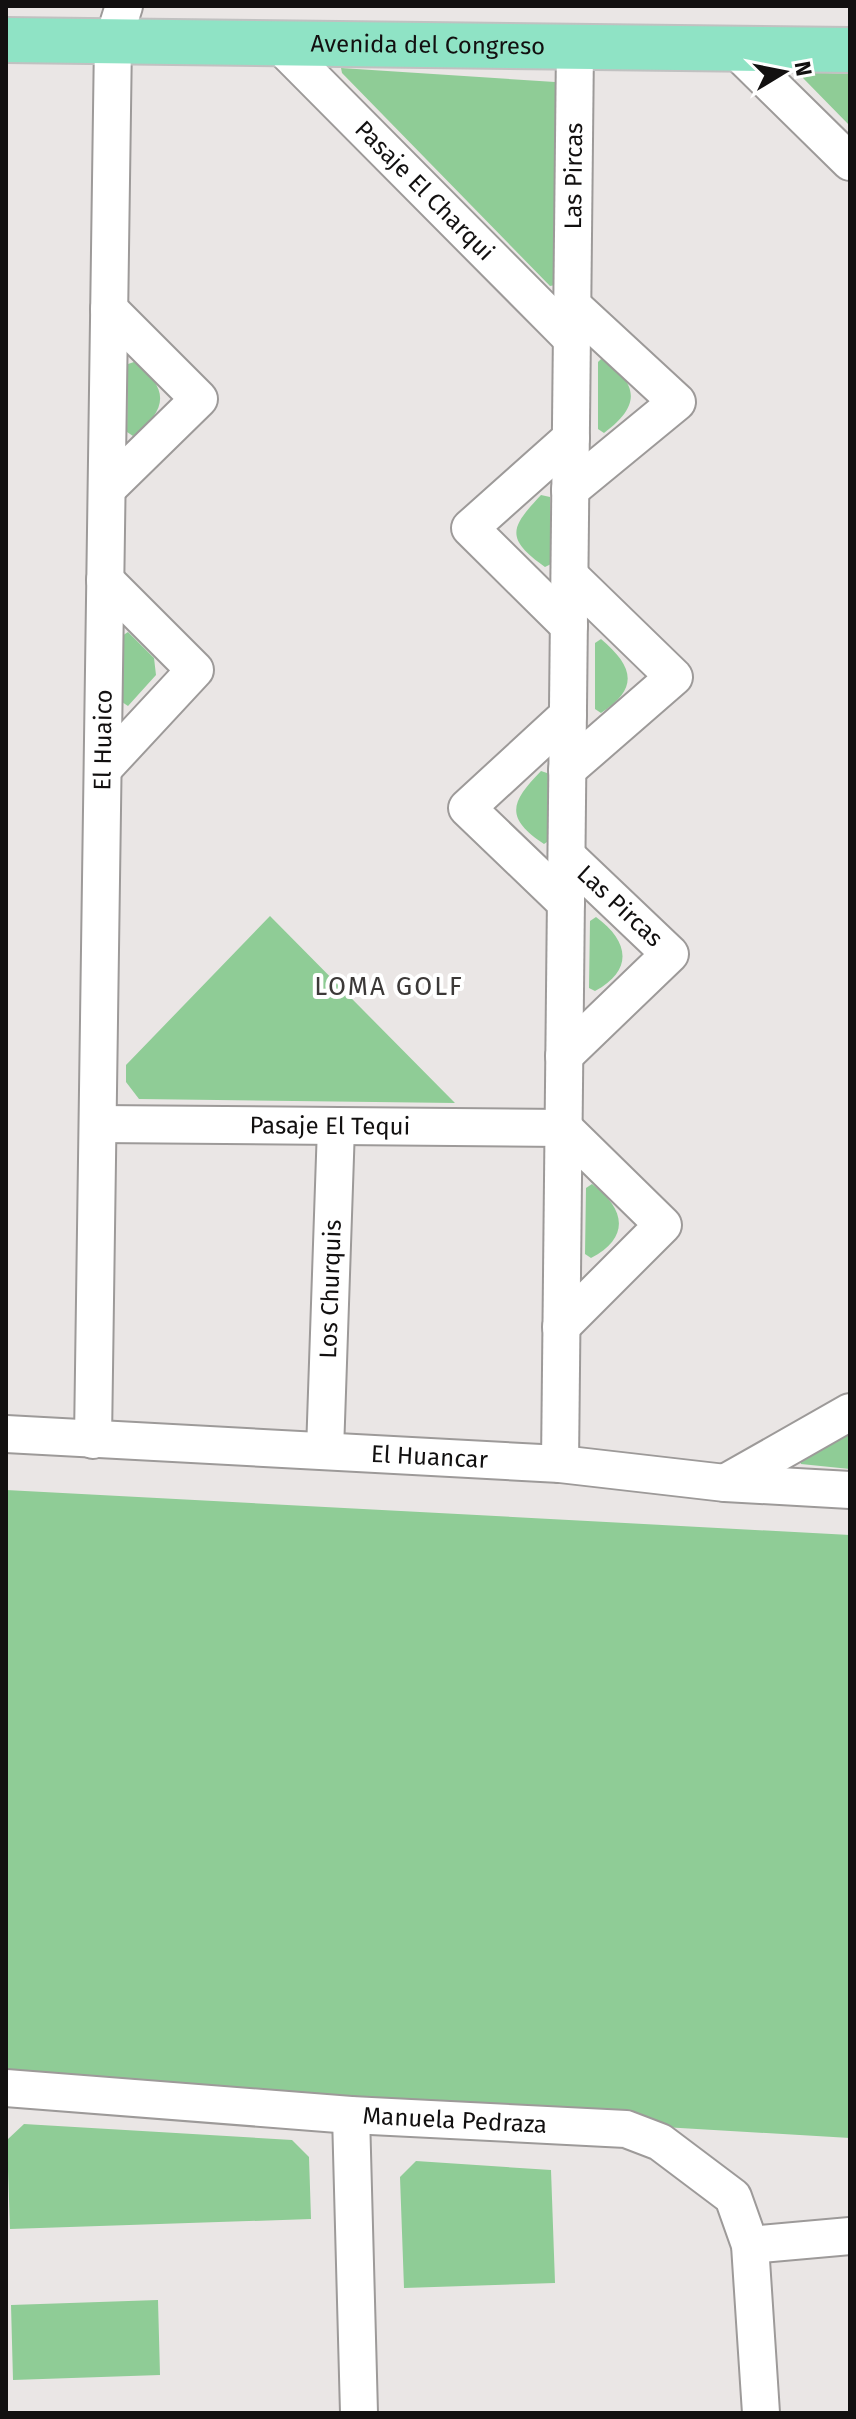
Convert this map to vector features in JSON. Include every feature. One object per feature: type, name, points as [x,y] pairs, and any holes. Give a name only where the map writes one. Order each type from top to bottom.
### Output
[{"type":"main road","name":"Avenida del Congreso","points":[[6,40],[112,18],[278,43],[850,50]]},
{"type":"street","name":"El Huaico","points":[[93,1440],[112,18]]},
{"type":"street","name":"Pasaje El Charqui","points":[[278,43],[572,322]]},
{"type":"street","name":"Las Pircas","points":[[560,1464],[575,46]]},
{"type":"street","points":[[734,48],[850,162]]},
{"type":"street","points":[[107,489],[199,399],[109,309]]},
{"type":"street","points":[[570,490],[677,402],[572,322]]},
{"type":"street","points":[[569,626],[470,528],[571,438]]},
{"type":"street","points":[[567,770],[674,677],[570,576]]},
{"type":"street","points":[[103,769],[195,670],[105,580]]},
{"type":"street","name":"Las Pircas","points":[[566,903],[467,808],[568,715]]},
{"type":"street","name":"Las Pircas","points":[[564,1056],[670,954],[567,856]]},
{"type":"street","name":"Pasaje El Tequi","points":[[98,1124],[564,1128]]},
{"type":"street","name":"Los Churquis","points":[[325,1451],[336,1127]]},
{"type":"street","points":[[561,1327],[663,1225],[564,1128]]},
{"type":"street","points":[[725,1483],[850,1412]]},
{"type":"street","name":"El Huancar","points":[[6,1434],[560,1464],[725,1483],[850,1490]]},
{"type":"street","name":"Manuela Pedraza","points":[[6,2088],[351,2115],[626,2129],[660,2142],[733,2197],[750,2245],[761,2413]]},
{"type":"street","points":[[351,2115],[359,2413]]},
{"type":"street","points":[[750,2245],[850,2236]]},
{"type":"green space","points":[[341,68],[555,82],[560,89],[561,284],[550,286],[342,73]]},
{"type":"green space","points":[[803,72],[850,74],[850,126],[803,78]]},
{"type":"green space","points":[[601,359],[610,363],[627,383],[631,400],[624,414],[604,433],[598,429],[598,362]]},
{"type":"green space","points":[[134,362],[154,381],[160,399],[153,417],[133,436],[127,432],[128,364]]},
{"type":"green space","points":[[541,495],[550,497],[551,564],[545,567],[523,548],[516,532],[523,516]]},
{"type":"green space","points":[[128,632],[154,658],[156,675],[128,706],[122,702],[122,636]]},
{"type":"green space","points":[[601,639],[620,658],[628,677],[622,695],[601,713],[595,709],[595,643]]},
{"type":"green space","points":[[541,771],[550,774],[550,840],[544,844],[522,825],[516,809],[523,791]]},
{"type":"green space","points":[[270,916],[455,1103],[139,1099],[126,1082],[126,1065]]},
{"type":"green space","points":[[596,917],[615,936],[622,955],[616,974],[595,991],[589,988],[590,921]]},
{"type":"green space","points":[[592,1184],[611,1203],[619,1222],[613,1241],[591,1258],[585,1254],[586,1188]]},
{"type":"green space","points":[[850,1428],[850,1469],[801,1464],[799,1458]]},
{"type":"green space","points":[[6,1490],[850,1535],[850,2138],[6,2088]]},
{"type":"green space","points":[[24,2124],[292,2140],[309,2157],[311,2219],[10,2229],[7,2140]]},
{"type":"green space","points":[[416,2161],[551,2170],[555,2283],[404,2288],[400,2177]]},
{"type":"green space","points":[[158,2300],[160,2375],[13,2380],[11,2305]]},
{"type":"district","name":"LOMA GOLF","points":[[389,986]]}]
